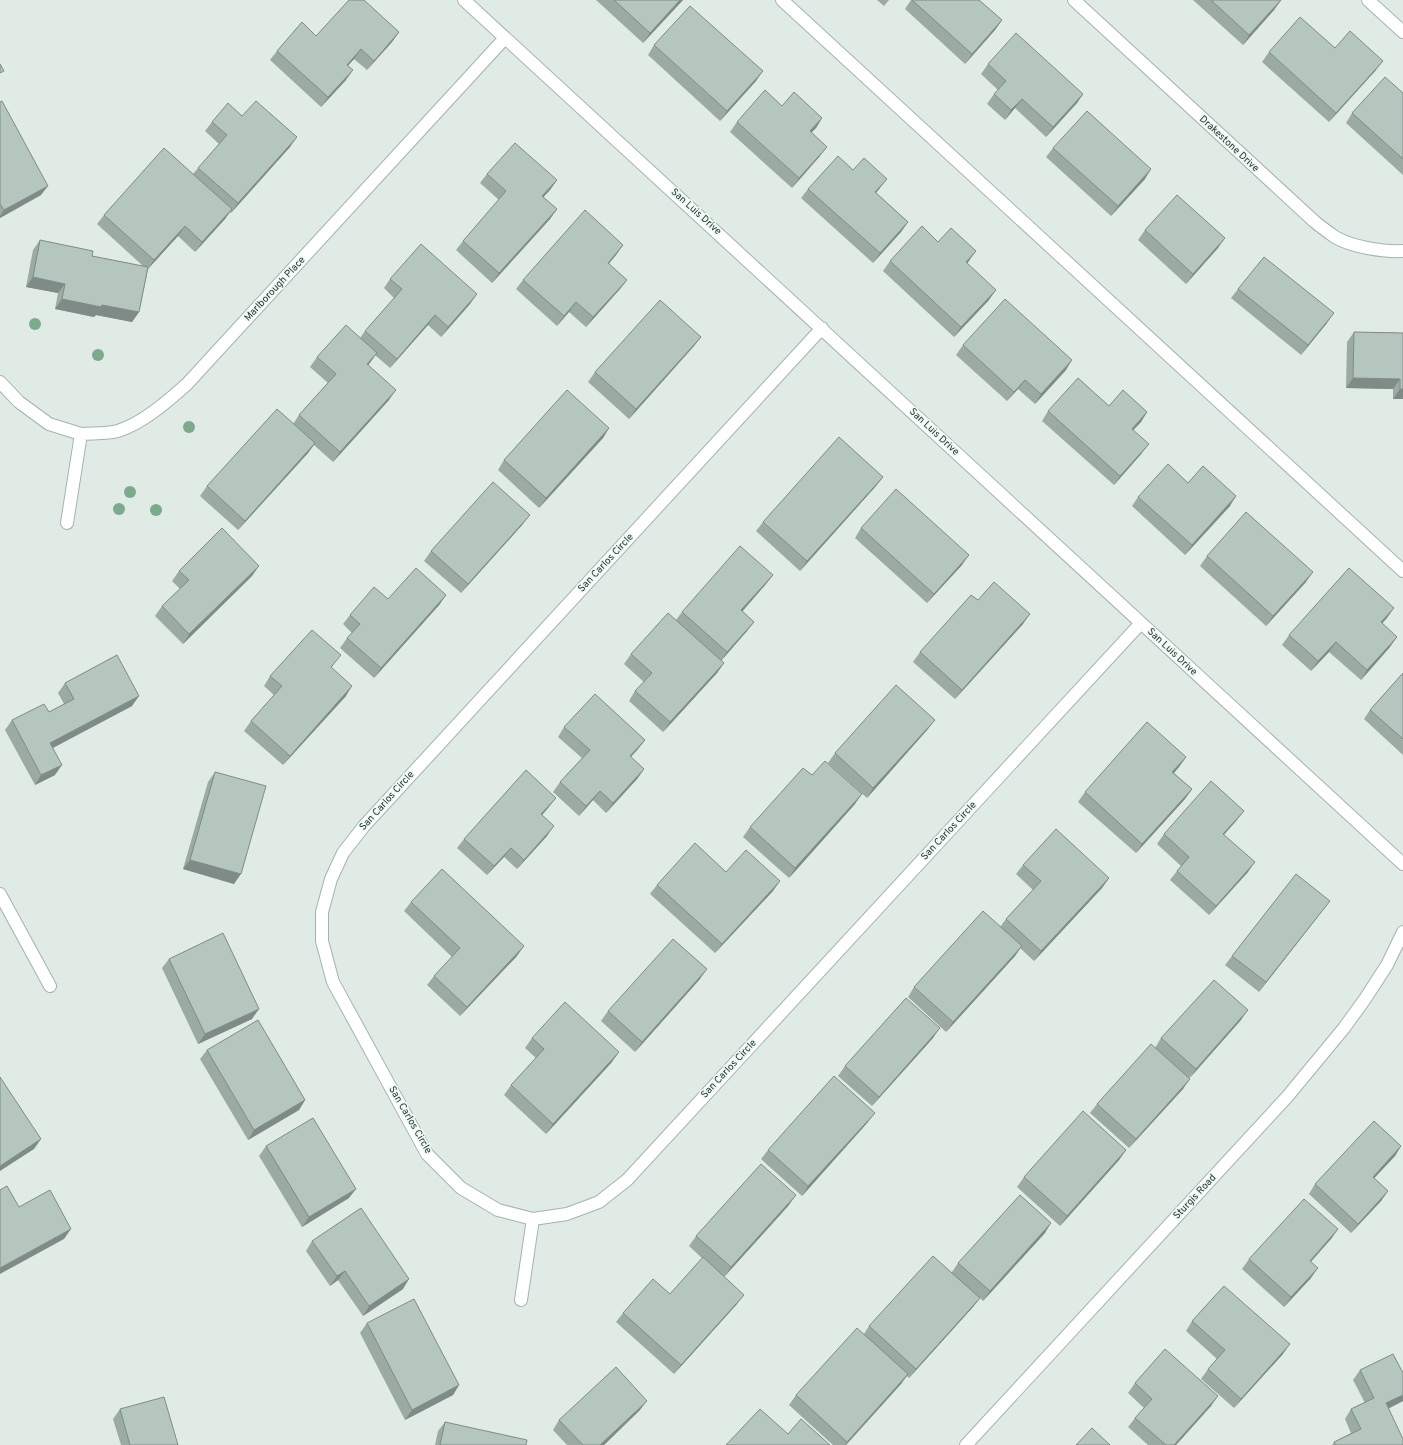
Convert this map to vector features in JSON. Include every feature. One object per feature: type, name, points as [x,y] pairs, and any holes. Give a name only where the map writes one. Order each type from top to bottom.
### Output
[{"type":"street","name":"San Luis Drive","points":[[464,0],[1403,864]]},
{"type":"street","points":[[782,0],[1403,571]]},
{"type":"street","name":"Drakestone Drive","points":[[1074,0],[1314,222],[1337,238],[1363,247],[1403,251]]},
{"type":"street","points":[[1368,0],[1403,32]]},
{"type":"street","name":"Marlborough Place","points":[[81,434],[118,431],[141,420],[164,404],[188,384],[505,38]]},
{"type":"street","name":"San Carlos Circle","points":[[822,328],[364,826],[343,853],[331,879],[322,912],[322,941],[334,982],[427,1154],[461,1188],[498,1210],[533,1219],[567,1214],[599,1202],[627,1180],[1141,623]]},
{"type":"street","points":[[0,382],[19,402],[49,424],[81,434],[67,523]]},
{"type":"street","points":[[0,894],[50,986]]},
{"type":"street","name":"Sturgis Road","points":[[966,1445],[1287,1097],[1344,1028],[1365,999],[1387,965],[1403,932]]},
{"type":"street","points":[[521,1300],[533,1219]]},
{"type":"building","points":[[349,0],[364,0],[399,32],[374,61],[361,49],[347,65],[353,70],[328,97],[277,51],[302,22],[316,36]]},
{"type":"building","points":[[614,0],[680,0],[650,33]]},
{"type":"building","points":[[912,0],[979,0],[1002,20],[972,54]]},
{"type":"building","points":[[1211,0],[1281,0],[1249,35]]},
{"type":"building","points":[[690,6],[763,71],[727,111],[654,45]]},
{"type":"building","points":[[1300,17],[1335,48],[1350,31],[1383,61],[1336,113],[1269,52]]},
{"type":"building","points":[[1016,33],[1083,94],[1053,127],[1022,99],[1011,110],[994,94],[1006,81],[988,64]]},
{"type":"building","points":[[0,64],[4,71],[0,73]]},
{"type":"building","points":[[1385,77],[1403,93],[1403,159],[1352,113]]},
{"type":"building","points":[[765,90],[782,106],[794,92],[822,118],[810,131],[827,147],[799,178],[737,122]]},
{"type":"building","points":[[2,101],[48,186],[4,210],[0,204],[0,102]]},
{"type":"building","points":[[256,101],[297,137],[238,203],[198,168],[227,135],[212,122],[228,103],[242,116]]},
{"type":"building","points":[[1087,111],[1151,169],[1118,206],[1053,148]]},
{"type":"building","points":[[515,143],[557,180],[542,196],[557,209],[499,273],[463,241],[506,191],[487,174]]},
{"type":"building","points":[[164,148],[232,209],[202,242],[185,226],[154,260],[104,215]]},
{"type":"building","points":[[838,156],[853,170],[864,158],[887,179],[875,192],[908,222],[880,253],[808,189]]},
{"type":"building","points":[[1177,195],[1225,238],[1193,274],[1145,230]]},
{"type":"building","points":[[585,210],[623,245],[608,263],[627,280],[593,317],[576,302],[564,316],[523,280]]},
{"type":"building","points":[[922,226],[938,242],[951,228],[976,251],[966,262],[996,290],[961,327],[890,261]]},
{"type":"building","points":[[40,240],[93,251],[92,256],[148,267],[139,312],[102,305],[101,307],[62,299],[65,284],[33,277]]},
{"type":"building","points":[[421,244],[477,294],[448,327],[435,315],[397,359],[365,331],[402,289],[390,279]]},
{"type":"building","points":[[1264,257],[1334,313],[1308,345],[1238,289]]},
{"type":"building","points":[[1005,299],[1072,360],[1041,394],[1025,380],[1014,392],[963,345]]},
{"type":"building","points":[[660,300],[701,337],[636,409],[595,372]]},
{"type":"building","points":[[346,325],[377,353],[367,364],[396,390],[340,452],[299,415],[336,374],[317,357]]},
{"type":"building","points":[[1354,332],[1403,333],[1403,389],[1400,389],[1400,379],[1353,378]]},
{"type":"building","points":[[1078,378],[1109,406],[1123,390],[1147,412],[1132,429],[1149,444],[1120,476],[1048,411]]},
{"type":"building","points":[[567,390],[609,428],[546,498],[504,460]]},
{"type":"building","points":[[277,409],[315,443],[245,521],[207,486]]},
{"type":"building","points":[[839,437],[883,477],[807,561],[763,522]]},
{"type":"building","points":[[1168,464],[1188,483],[1203,466],[1236,496],[1192,545],[1138,497]]},
{"type":"building","points":[[493,482],[530,515],[468,584],[431,551]]},
{"type":"building","points":[[896,489],[969,555],[934,594],[861,528]]},
{"type":"building","points":[[1246,512],[1313,572],[1273,616],[1207,556]]},
{"type":"building","points":[[222,528],[259,566],[189,634],[162,606],[189,580],[179,571]]},
{"type":"building","points":[[740,546],[773,575],[741,610],[754,622],[727,652],[682,612]]},
{"type":"building","points":[[416,568],[446,595],[381,668],[347,638],[360,624],[350,615],[374,587],[388,599]]},
{"type":"building","points":[[1349,568],[1394,608],[1381,622],[1397,637],[1367,670],[1336,642],[1318,661],[1289,635]]},
{"type":"building","points":[[994,582],[1030,614],[962,690],[920,652],[971,595],[978,600]]},
{"type":"building","points":[[668,613],[724,663],[670,722],[635,691],[652,673],[631,654]]},
{"type":"building","points":[[312,630],[341,655],[331,667],[352,686],[290,756],[251,721],[282,686],[270,676]]},
{"type":"building","points":[[117,655],[139,696],[50,743],[62,765],[41,775],[12,720],[44,704],[49,712],[74,699],[65,683]]},
{"type":"building","points":[[1403,673],[1403,739],[1370,710]]},
{"type":"building","points":[[896,685],[935,720],[873,788],[835,753]]},
{"type":"building","points":[[595,694],[645,740],[630,756],[644,769],[613,803],[600,791],[586,806],[560,782],[590,750],[564,727]]},
{"type":"building","points":[[1147,722],[1186,757],[1172,772],[1192,789],[1142,844],[1085,792]]},
{"type":"building","points":[[825,761],[862,794],[795,868],[750,827],[803,768],[812,775]]},
{"type":"building","points":[[526,770],[556,798],[541,814],[554,826],[524,860],[511,848],[494,866],[464,839]]},
{"type":"building","points":[[215,772],[266,786],[241,874],[190,860]]},
{"type":"building","points":[[1211,781],[1244,811],[1223,834],[1255,862],[1216,906],[1177,871],[1189,857],[1164,834]]},
{"type":"building","points":[[1056,829],[1109,878],[1041,951],[1006,919],[1041,881],[1023,865]]},
{"type":"building","points":[[695,843],[726,872],[746,850],[780,881],[722,944],[657,885]]},
{"type":"building","points":[[442,869],[524,946],[467,1007],[434,976],[460,948],[411,902]]},
{"type":"building","points":[[1296,874],[1330,901],[1266,982],[1232,956]]},
{"type":"building","points":[[983,911],[1022,946],[953,1022],[914,987]]},
{"type":"building","points":[[223,933],[259,1009],[205,1034],[169,959]]},
{"type":"building","points":[[673,939],[707,969],[642,1042],[608,1011]]},
{"type":"building","points":[[1214,980],[1248,1010],[1196,1069],[1161,1038]]},
{"type":"building","points":[[906,998],[940,1028],[879,1097],[845,1066]]},
{"type":"building","points":[[565,1002],[619,1052],[553,1124],[511,1085],[544,1049],[532,1038]]},
{"type":"building","points":[[258,1020],[305,1100],[254,1130],[207,1050]]},
{"type":"building","points":[[1151,1044],[1190,1079],[1136,1139],[1097,1104]]},
{"type":"building","points":[[834,1076],[875,1113],[808,1186],[768,1150]]},
{"type":"building","points":[[0,1077],[41,1139],[0,1166]]},
{"type":"building","points":[[1083,1111],[1126,1150],[1067,1216],[1024,1177]]},
{"type":"building","points":[[313,1118],[356,1189],[309,1217],[266,1146]]},
{"type":"building","points":[[1374,1121],[1401,1146],[1373,1177],[1388,1191],[1358,1224],[1315,1184]]},
{"type":"building","points":[[761,1164],[796,1195],[731,1267],[696,1236]]},
{"type":"building","points":[[7,1186],[19,1207],[50,1190],[71,1229],[0,1268],[0,1190]]},
{"type":"building","points":[[1020,1195],[1051,1223],[990,1291],[958,1263]]},
{"type":"building","points":[[1304,1199],[1338,1229],[1310,1261],[1318,1268],[1291,1297],[1249,1259]]},
{"type":"building","points":[[361,1208],[409,1279],[369,1306],[345,1271],[337,1276],[312,1241]]},
{"type":"building","points":[[933,1256],[980,1298],[916,1369],[869,1326]]},
{"type":"building","points":[[703,1257],[744,1295],[681,1365],[623,1313],[653,1279],[670,1294]]},
{"type":"building","points":[[1224,1286],[1290,1344],[1241,1399],[1208,1369],[1225,1350],[1192,1321]]},
{"type":"building","points":[[414,1299],[459,1385],[412,1410],[367,1323]]},
{"type":"building","points":[[857,1328],[908,1374],[847,1442],[796,1395]]},
{"type":"building","points":[[1165,1349],[1218,1396],[1174,1445],[1166,1445],[1135,1418],[1152,1399],[1135,1383]]},
{"type":"building","points":[[1393,1354],[1403,1373],[1403,1395],[1386,1403],[1403,1439],[1403,1445],[1336,1445],[1334,1442],[1361,1429],[1351,1409],[1374,1398],[1360,1370]]},
{"type":"building","points":[[616,1367],[647,1401],[600,1445],[583,1445],[559,1420]]},
{"type":"building","points":[[164,1397],[178,1445],[130,1445],[120,1409]]},
{"type":"building","points":[[760,1409],[788,1434],[801,1419],[830,1445],[726,1445]]},
{"type":"building","points":[[445,1422],[527,1440],[526,1445],[440,1445]]},
{"type":"building","points":[[1092,1428],[1110,1445],[1076,1445]]}]
